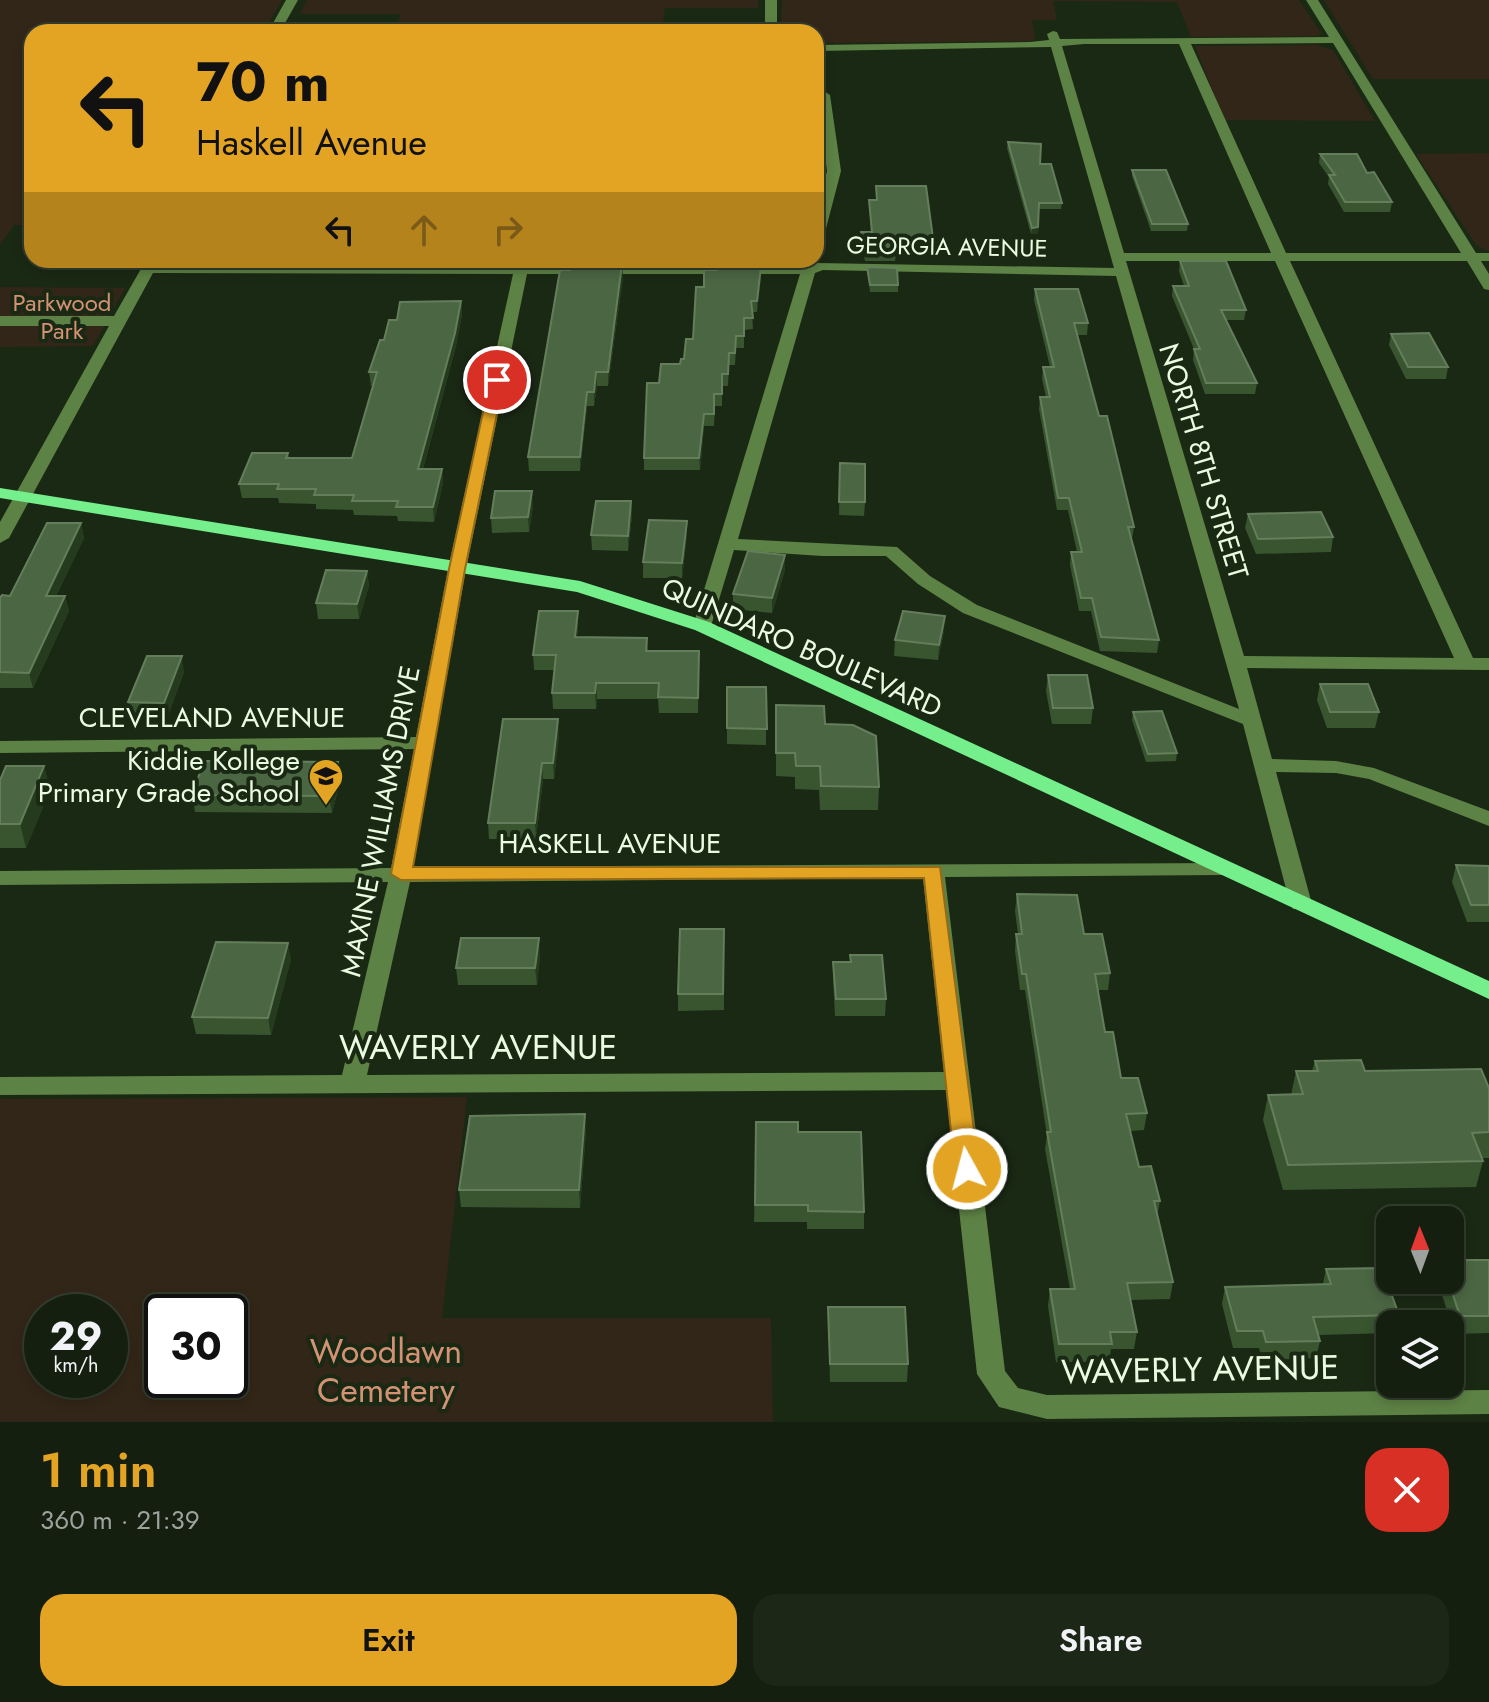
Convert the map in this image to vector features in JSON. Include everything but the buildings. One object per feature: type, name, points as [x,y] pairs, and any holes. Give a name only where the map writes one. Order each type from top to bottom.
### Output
[{"type":"main road","name":"QUINDARO BOULEVARD","points":[[0,493],[580,587],[702,626],[1489,991]]},
{"type":"street","points":[[278,24],[292,0]]},
{"type":"street","points":[[771,0],[771,24]]},
{"type":"street","points":[[1312,0],[1489,286]]},
{"type":"street","points":[[824,48],[1054,38],[1334,40]]},
{"type":"street","name":"NORTH 8TH STREET","points":[[1054,38],[1236,662],[1301,904]]},
{"type":"street","points":[[1183,40],[1278,257],[1389,487],[1466,664]]},
{"type":"street","points":[[824,95],[834,171],[824,209]]},
{"type":"street","name":"GEORGIA AVENUE","points":[[824,266],[1118,265],[1278,257],[1489,257]]},
{"type":"street","points":[[0,538],[148,268]]},
{"type":"street","name":"MAXINE WILLIAMS DRIVE","points":[[353,1083],[401,874],[457,569],[521,268]]},
{"type":"street","points":[[702,626],[809,268]]},
{"type":"street","points":[[0,321],[120,321]]},
{"type":"street","points":[[728,544],[822,551],[891,551],[924,580],[970,609],[1252,721]]},
{"type":"street","points":[[1236,662],[1489,664]]},
{"type":"street","name":"CLEVELAND AVENUE","points":[[0,747],[425,743]]},
{"type":"street","points":[[1264,765],[1336,767],[1374,774],[1489,819]]},
{"type":"street","name":"HASKELL AVENUE","points":[[0,878],[1221,868]]},
{"type":"street","points":[[933,872],[956,1081]]},
{"type":"street","name":"WAVERLY AVENUE","points":[[0,1086],[956,1081],[991,1374],[1009,1398],[1047,1407],[1489,1402]]},
{"type":"green space","name":"Parkwood Park","points":[[0,0],[282,0],[268,24],[24,24],[24,225],[14,225],[0,245]]},
{"type":"green space","points":[[307,0],[758,0],[758,8],[665,8],[663,24],[398,24],[401,14],[300,14]]},
{"type":"green space","points":[[782,0],[1299,0],[1321,33],[1318,36],[1191,37],[1177,2],[1053,1],[1057,20],[1032,20],[1035,38],[1032,41],[824,43],[824,24],[781,24]]},
{"type":"green space","points":[[1324,0],[1489,0],[1489,79],[1373,79]]},
{"type":"green space","points":[[1316,45],[1333,50],[1375,121],[1224,120],[1195,46]]},
{"type":"green space","points":[[1489,153],[1488,251],[1477,246],[1416,154]]},
{"type":"green space","name":"Parkwood Park","points":[[0,287],[125,288],[93,346],[0,347]]},
{"type":"green space","name":"Woodlawn Cemetery","points":[[467,1097],[442,1318],[771,1318],[773,1422],[0,1422],[0,1099]]},
{"type":"place","name":"Kiddie Kollege Primary Grade School","points":[[326,807]]},
{"type":"route","points":[[497,380],[457,569],[401,874],[933,872],[967,1169]]}]
